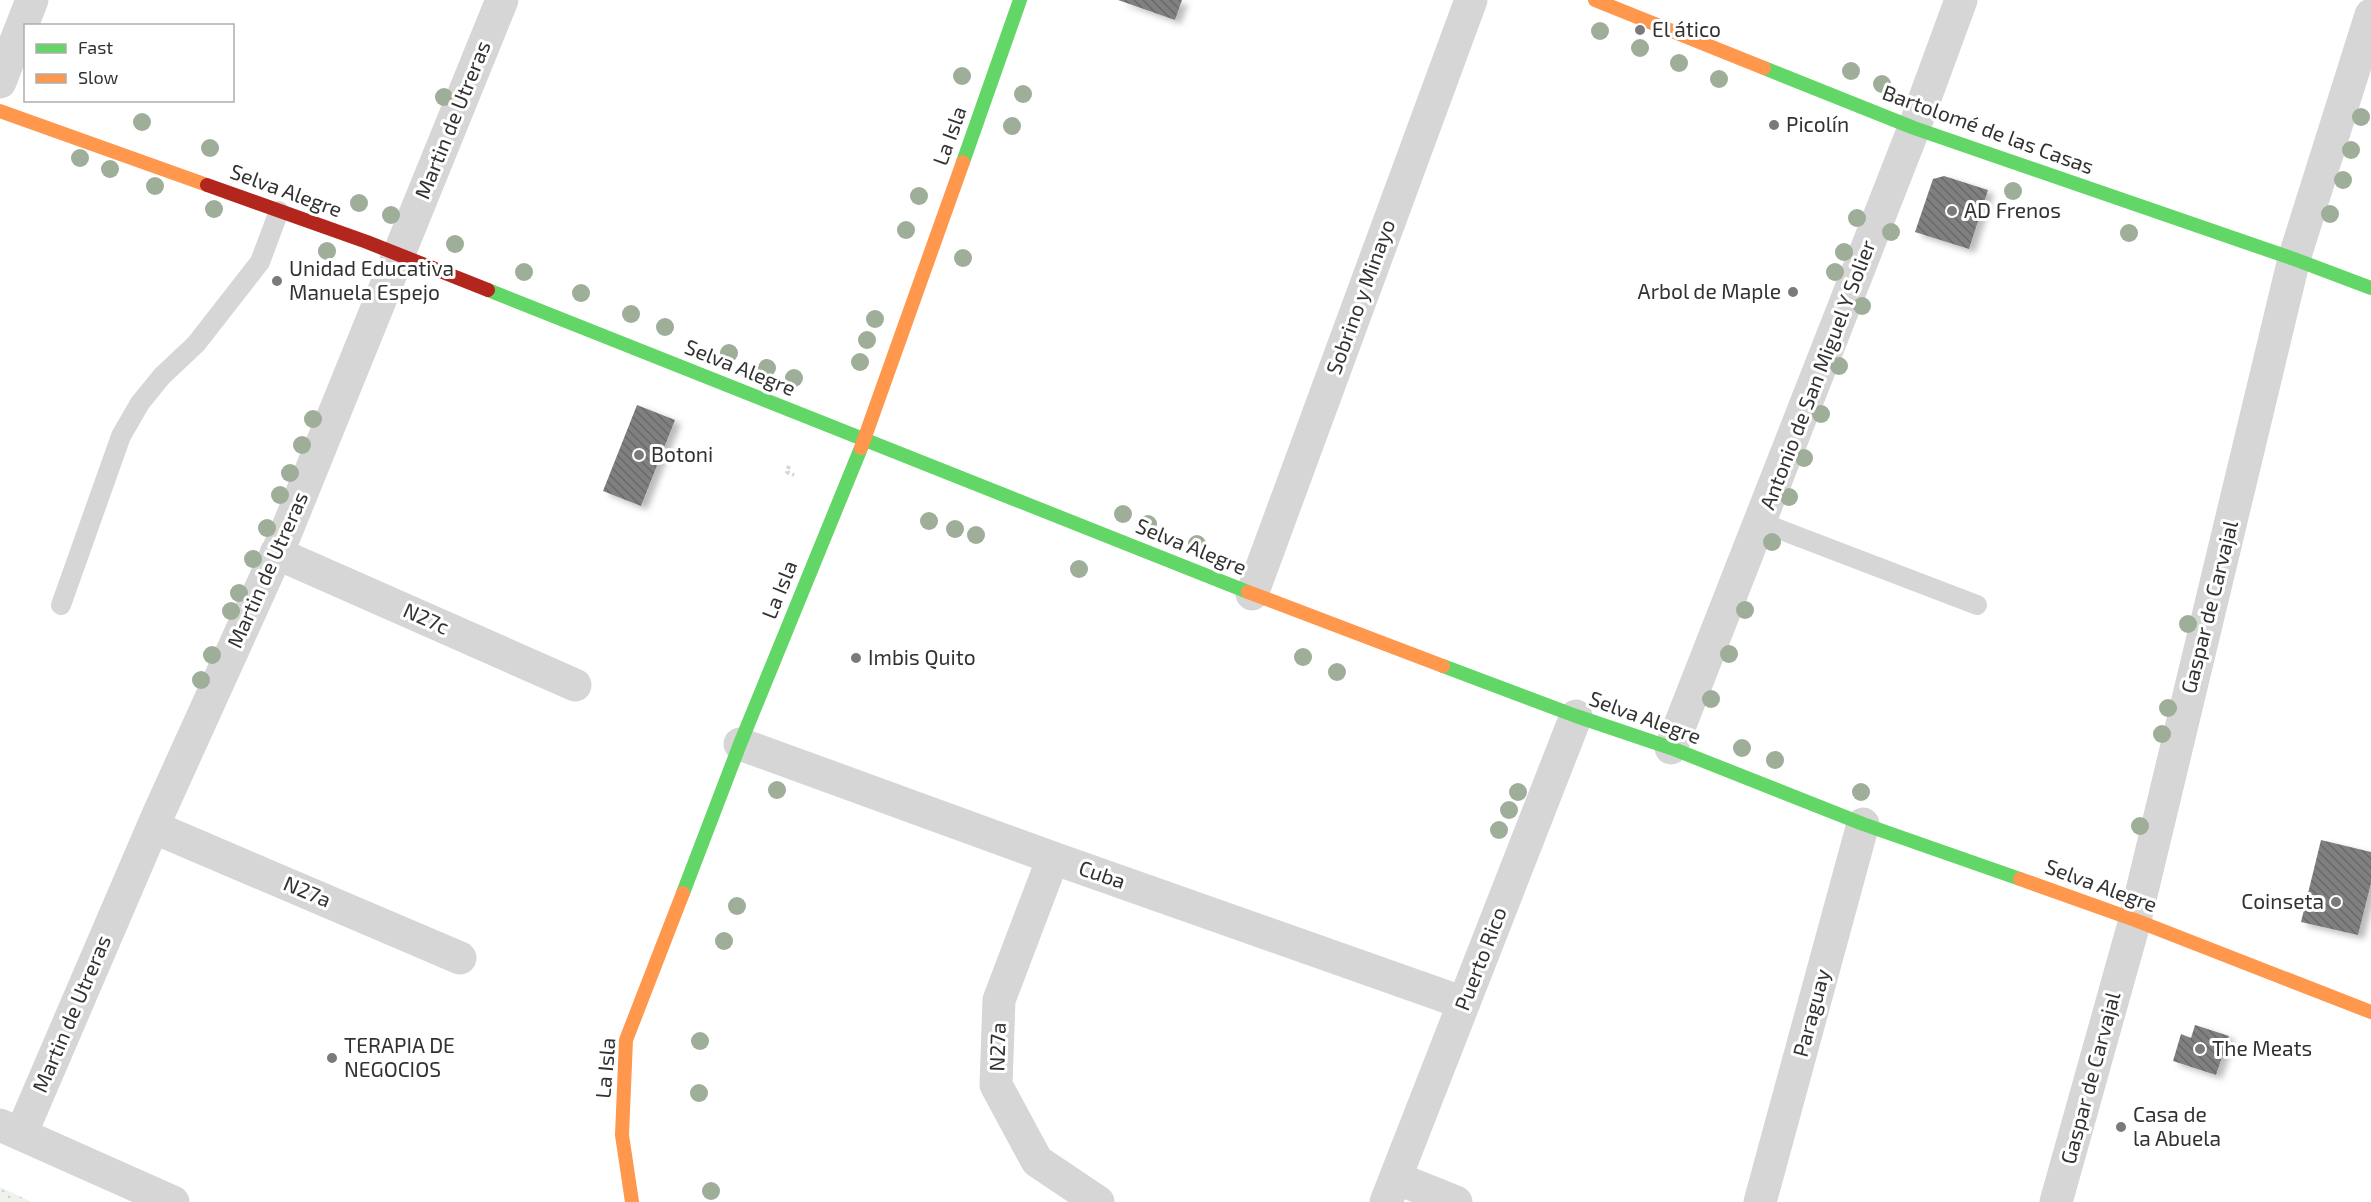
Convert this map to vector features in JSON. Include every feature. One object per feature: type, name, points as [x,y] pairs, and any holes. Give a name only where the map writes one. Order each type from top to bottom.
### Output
[{"type":"street","points":[[0,82],[32,0]]},
{"type":"street","name":"Martin de Utreras","points":[[10,1129],[153,827],[276,553],[502,0]]},
{"type":"street","name":"La Isla","points":[[632,1202],[622,1136],[626,1040],[740,744],[864,440],[1020,0]]},
{"type":"street","name":"Sobrino y Minayo","points":[[1252,594],[1471,0]]},
{"type":"street","name":"Bartolomé de las Casas","points":[[1595,0],[1914,128],[2294,259],[2371,288]]},
{"type":"street","name":"Antonio de San Miguel Y Solier","points":[[1671,748],[1914,128],[1961,0]]},
{"type":"street","name":"Gaspar de Carvajal","points":[[2056,1202],[2135,920],[2294,259],[2371,15]]},
{"type":"street","name":"Selva Alegre","points":[[0,111],[398,255],[1252,594],[1576,716],[1671,748],[1863,824],[2135,920],[2371,1012]]},
{"type":"street","name":"N27c","points":[[276,553],[575,685]]},
{"type":"street","name":"Puerto Rico","points":[[1391,1190],[1576,716]]},
{"type":"street","name":"Cuba","points":[[740,744],[1053,858],[1464,1003]]},
{"type":"street","name":"Paraguay","points":[[1760,1202],[1863,824]]},
{"type":"street","name":"N27a","points":[[153,827],[460,958]]},
{"type":"street","name":"N27a","points":[[1053,858],[999,1000],[996,1085],[1037,1161],[1098,1202]]},
{"type":"street","points":[[10,1129],[174,1202]]},
{"type":"street","points":[[1391,1190],[1456,1202]]},
{"type":"lane","points":[[61,605],[126,428],[140,403],[162,376],[196,344],[260,262],[279,211]]},
{"type":"lane","points":[[1760,522],[1977,605]]},
{"type":"path","points":[[789,466],[787,472],[794,475]]},
{"type":"shaded area","points":[[0,1187],[32,1202],[0,1202]]},
{"type":"building","points":[[1118,0],[1182,0],[1175,20]]},
{"type":"building","name":"AD Frenos","points":[[1944,176],[1988,190],[1969,249],[1915,232],[1933,179]]},
{"type":"building","name":"Botoni","points":[[637,405],[675,420],[641,506],[603,491]]},
{"type":"building","name":"Coinseta","points":[[2321,840],[2371,852],[2371,883],[2358,935],[2301,922]]},
{"type":"building","name":"The Meats","points":[[2195,1025],[2229,1036],[2216,1075],[2173,1061],[2181,1034],[2191,1038]]},
{"type":"traffic: fast","points":[[963,162],[1020,0]]},
{"type":"traffic: fast","points":[[1764,68],[1914,128],[2294,259],[2371,288]]},
{"type":"traffic: fast","points":[[488,290],[1248,592]]},
{"type":"traffic: fast","points":[[683,893],[740,744],[861,448]]},
{"type":"traffic: fast","points":[[1443,666],[1576,716],[1671,748],[1863,824],[2020,879]]},
{"type":"traffic: slow","points":[[1595,0],[1764,68]]},
{"type":"traffic: slow","points":[[0,111],[207,185]]},
{"type":"traffic: slow","points":[[861,448],[963,162]]},
{"type":"traffic: slow","points":[[1248,592],[1443,666]]},
{"type":"traffic: slow","points":[[2020,879],[2135,920],[2371,1012]]},
{"type":"traffic: slow","points":[[632,1202],[622,1135],[626,1040],[683,893]]},
{"type":"traffic: jam","points":[[207,185],[367,242],[488,290]]},
{"type":"place","name":"El ático","points":[[1640,30]]},
{"type":"place","name":"Picolín","points":[[1774,125]]},
{"type":"place","name":"AD Frenos","points":[[1952,211]]},
{"type":"place","name":"Unidad Educativa Manuela Espejo","points":[[277,281]]},
{"type":"place","name":"Arbol de Maple","points":[[1793,292]]},
{"type":"place","name":"Botoni","points":[[639,455]]},
{"type":"place","name":"Imbis Quito","points":[[856,658]]},
{"type":"place","name":"Coinseta","points":[[2336,902]]},
{"type":"place","name":"The Meats","points":[[2200,1049]]},
{"type":"place","name":"TERAPIA DE NEGOCIOS","points":[[332,1058]]},
{"type":"place","name":"Casa de la Abuela","points":[[2121,1127]]}]
